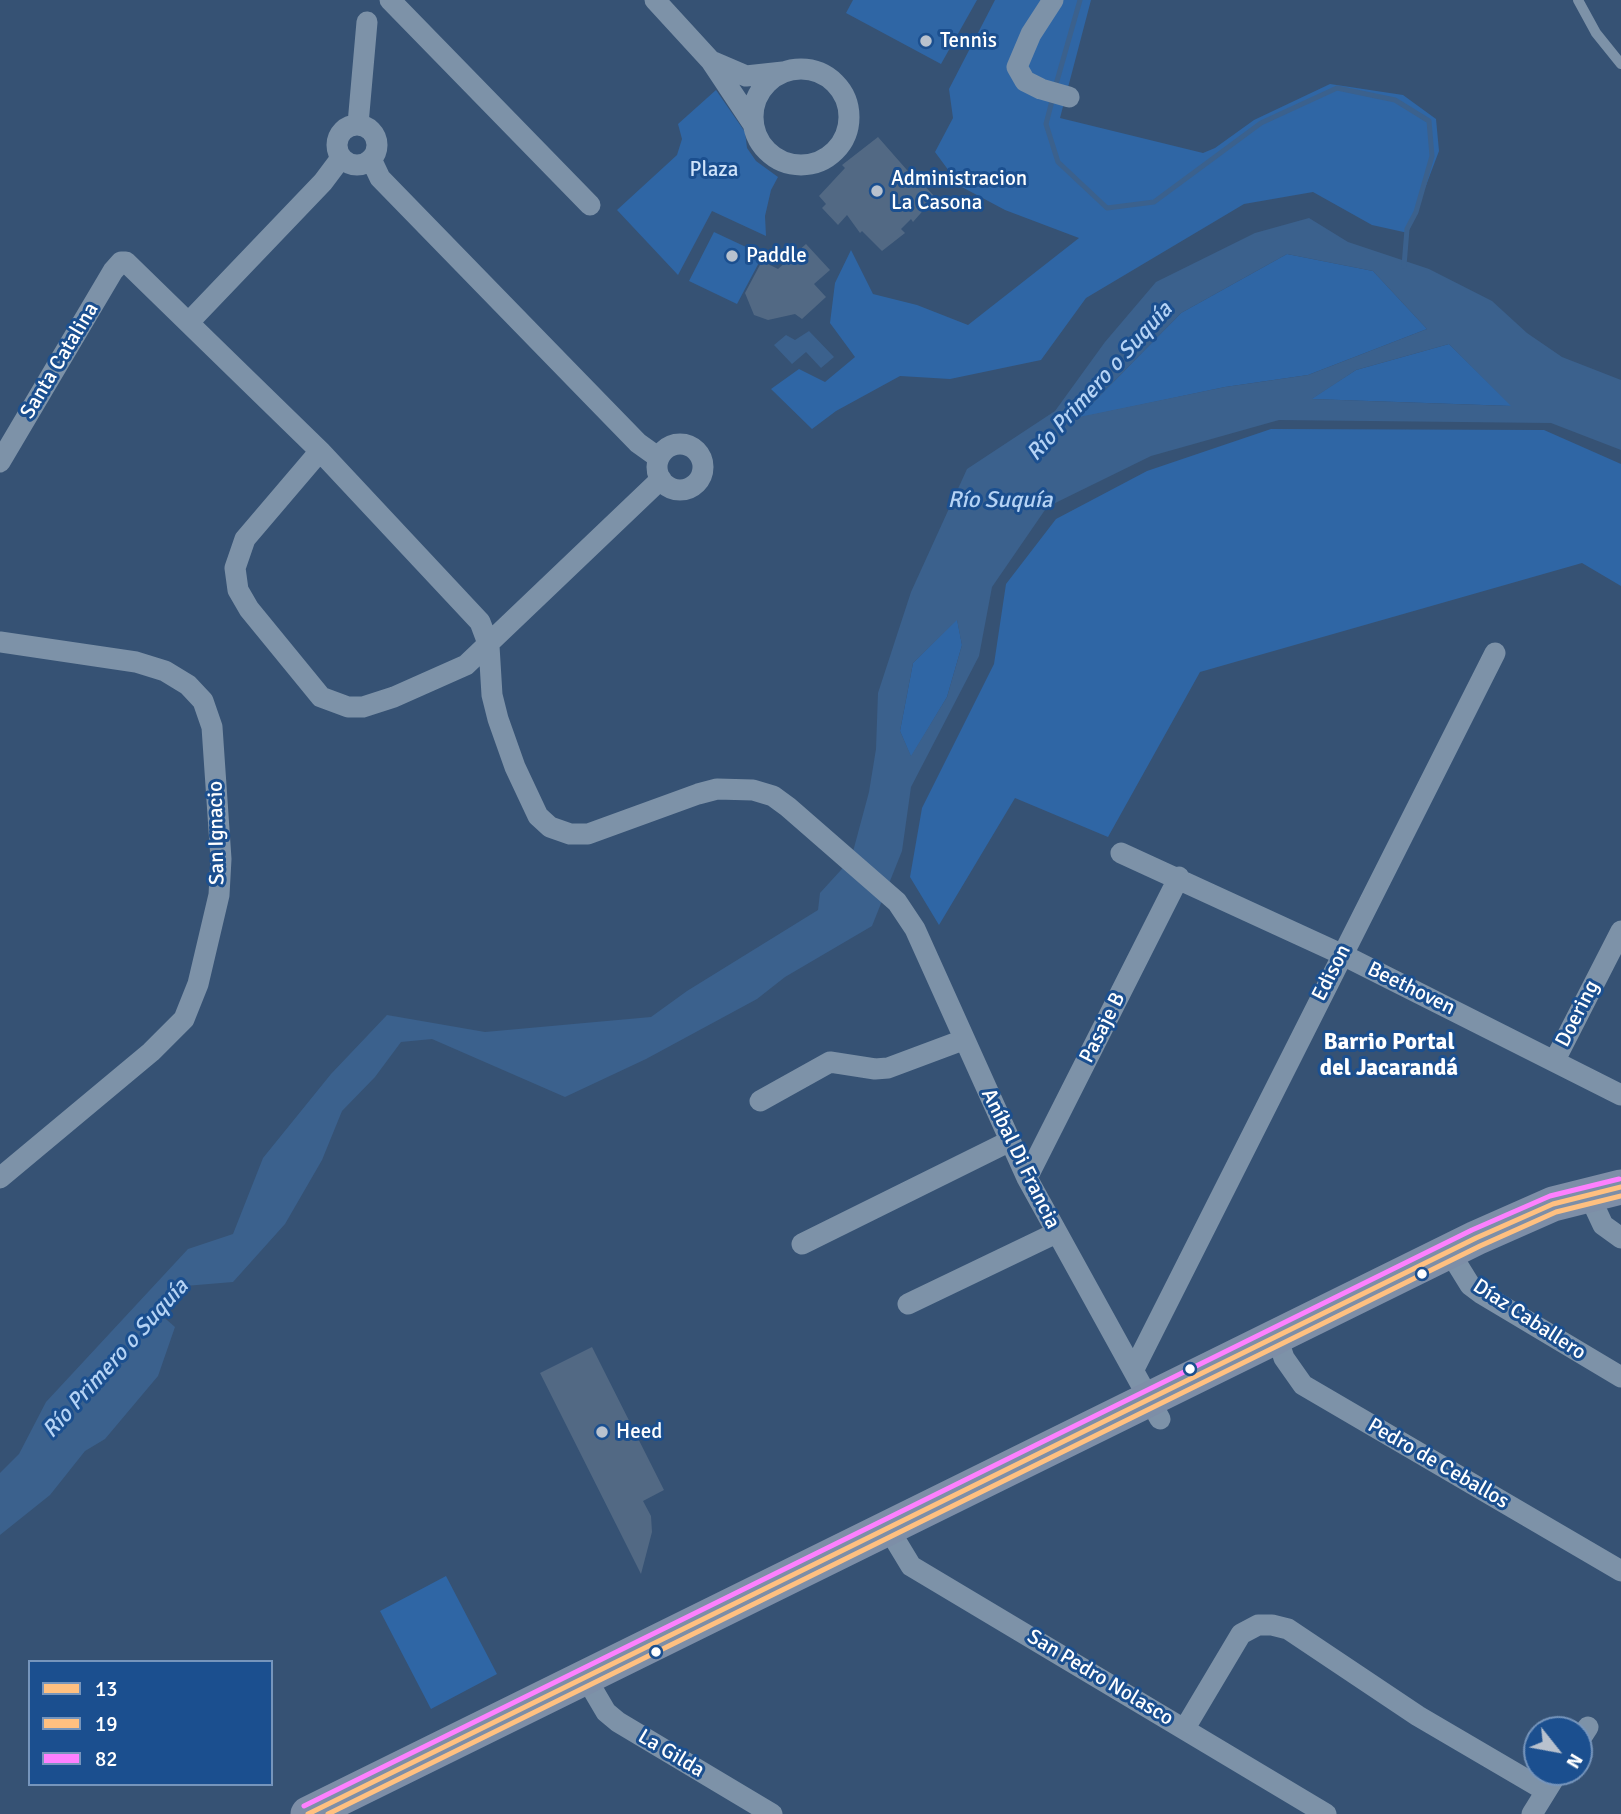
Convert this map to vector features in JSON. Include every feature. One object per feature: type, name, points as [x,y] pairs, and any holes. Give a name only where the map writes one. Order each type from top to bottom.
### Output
[{"type":"main road","points":[[308,1814],[591,1687],[893,1538],[1148,1396],[1280,1348],[1454,1261],[1532,1213],[1607,1201]]},
{"type":"main road","points":[[361,1814],[591,1687]]},
{"type":"street","points":[[390,0],[590,205]]},
{"type":"street","points":[[655,0],[711,61],[753,124],[767,152],[780,161],[795,166],[810,165],[825,159],[837,149],[846,136],[850,121],[848,105],[836,85],[817,71],[802,69],[746,76],[711,61]]},
{"type":"street","points":[[1053,0],[1031,34],[1017,67],[1025,81],[1041,89],[1068,96]]},
{"type":"street","points":[[358,124],[367,22]]},
{"type":"street","points":[[753,124],[754,107],[760,92],[771,79],[785,71]]},
{"type":"street","points":[[320,451],[245,538],[235,568],[238,590],[249,609],[321,697],[348,707],[363,707],[446,676],[467,665],[489,646],[660,468],[380,178],[371,159],[377,141],[370,129],[358,124],[345,128],[337,139],[341,158],[323,182],[190,321],[320,451],[480,621],[489,646]]},
{"type":"street","points":[[341,158],[359,165],[371,159]]},
{"type":"street","name":"Santa Catalina","points":[[0,462],[121,262],[130,265],[190,321]]},
{"type":"street","name":"San Ignacio","points":[[0,642],[136,662],[165,671],[188,685],[203,701],[212,727],[221,859],[219,895],[198,984],[184,1019],[162,1043],[0,1178]]},
{"type":"street","name":"Aníbal Di Francia","points":[[489,646],[492,695],[498,719],[515,767],[538,816],[550,827],[570,834],[588,834],[717,789],[753,790],[773,796],[788,807],[901,907],[1027,1178],[1148,1396]]},
{"type":"street","name":"Edison","points":[[1148,1396],[1341,954],[1495,653]]},
{"type":"street","name":"Beethoven","points":[[1121,853],[1179,877],[1341,954],[1621,1095]]},
{"type":"street","name":"Pasaje B","points":[[1027,1178],[1179,877]]},
{"type":"street","name":"Doering","points":[[1555,1060],[1621,931]]},
{"type":"street","points":[[760,1101],[830,1062],[875,1069],[888,1068],[963,1040]]},
{"type":"street","points":[[802,1244],[1010,1141]]},
{"type":"street","points":[[1607,1201],[1603,1224],[1621,1238]]},
{"type":"street","points":[[908,1304],[1056,1233]]},
{"type":"street","name":"Díaz Caballero","points":[[1454,1261],[1482,1294],[1621,1377]]},
{"type":"street","name":"Pedro de Ceballos","points":[[1280,1348],[1303,1385],[1621,1572]]},
{"type":"street","name":"San Pedro Nolasco","points":[[893,1538],[911,1566],[1185,1728],[1322,1813]]},
{"type":"street","points":[[1185,1728],[1241,1634],[1258,1625],[1272,1625],[1288,1629],[1418,1716],[1546,1791]]},
{"type":"street","name":"La Gilda","points":[[591,1687],[618,1722],[772,1814]]},
{"type":"street","points":[[1532,1814],[1549,1786]]},
{"type":"lane","points":[[1578,0],[1596,33],[1621,64]]},
{"type":"green space","name":"Tennis","points":[[853,0],[977,0],[941,64],[846,13]]},
{"type":"green space","points":[[995,0],[1091,0],[1060,118],[1203,153],[1215,148],[1254,120],[1330,84],[1403,95],[1436,119],[1439,151],[1408,233],[1372,225],[1313,192],[1244,204],[1086,298],[1041,360],[950,379],[900,376],[836,411],[812,429],[771,389],[799,369],[825,382],[855,357],[830,323],[835,283],[851,250],[873,294],[917,305],[968,325],[1079,238],[1005,210],[960,186],[935,152],[953,118],[949,89]]},
{"type":"green space","name":"Plaza","points":[[716,90],[745,132],[747,148],[756,161],[778,177],[771,190],[765,216],[766,236],[712,211],[678,275],[617,210],[677,155],[682,139],[678,124]]},
{"type":"green space","points":[[714,232],[763,255],[737,304],[689,281]]},
{"type":"green space","points":[[1287,254],[1373,271],[1427,329],[1308,375],[1225,387],[1078,418],[1181,313]]},
{"type":"green space","points":[[1449,344],[1512,406],[1311,399],[1356,370]]},
{"type":"green space","points":[[1271,429],[1544,430],[1621,464],[1621,586],[1582,563],[1200,672],[1108,837],[1015,798],[939,925],[910,877],[922,808],[994,664],[1006,584],[1056,519],[1147,471]]},
{"type":"green space","points":[[957,619],[962,645],[947,697],[911,757],[900,731],[913,663]]},
{"type":"green space","points":[[446,1576],[497,1674],[431,1709],[380,1611]]},
{"type":"water","name":"Río Suquía","points":[[1309,218],[1348,242],[1429,269],[1492,301],[1527,333],[1562,357],[1621,380],[1621,450],[1551,423],[1279,420],[1151,456],[1047,507],[992,587],[979,656],[911,787],[902,851],[872,926],[785,977],[757,999],[646,1059],[565,1097],[432,1039],[401,1042],[375,1077],[342,1111],[322,1160],[285,1224],[233,1282],[185,1286],[159,1313],[175,1327],[158,1376],[105,1439],[85,1451],[50,1495],[0,1535],[0,1473],[19,1454],[46,1402],[188,1249],[233,1234],[263,1158],[331,1074],[387,1015],[485,1032],[651,1017],[687,991],[818,910],[820,893],[851,859],[869,792],[876,749],[878,693],[911,592],[967,469],[1055,411],[1105,342],[1156,282],[1255,233]],"holes":[[[1287,254],[1373,271],[1427,329],[1308,375],[1225,387],[1079,417],[1181,313]],[[1449,344],[1511,406],[1312,399],[1356,370]],[[957,620],[962,645],[947,697],[911,756],[900,731],[913,663]]]},
{"type":"water","points":[[809,331],[834,357],[821,368],[806,352],[792,364],[774,345],[786,335],[795,340]]},
{"type":"building","name":"Administracion La Casona","points":[[878,137],[921,186],[923,184],[935,197],[913,222],[911,219],[901,229],[905,233],[882,251],[862,231],[860,233],[847,215],[838,225],[822,208],[826,204],[819,196],[845,168],[842,165]]},
{"type":"building","points":[[806,244],[830,270],[814,284],[826,297],[802,319],[795,314],[768,320],[754,315],[745,293],[762,261],[778,269]]},
{"type":"building","name":"Heed","points":[[592,1347],[664,1490],[643,1501],[651,1516],[652,1532],[641,1574],[540,1373]]},
{"type":"waterway","points":[[1055,88],[1080,0]]},
{"type":"waterway","points":[[1053,97],[1046,124],[1058,162],[1107,208],[1154,202],[1261,123],[1337,88],[1395,100],[1429,121],[1432,156],[1416,212],[1407,229],[1404,266]]},
{"type":"transit line","name":"82","points":[[304,1806],[1472,1230],[1550,1196],[1619,1179]]},
{"type":"transit line","name":"13","points":[[308,1814],[1476,1238],[1553,1204],[1621,1187]]},
{"type":"transit line","name":"19","points":[[328,1814],[1480,1246],[1556,1212],[1621,1196]]},
{"type":"place","name":"Tennis","points":[[926,41]]},
{"type":"place","name":"Administracion La Casona","points":[[877,191]]},
{"type":"place","name":"Paddle","points":[[732,256]]},
{"type":"place","name":"Heed","points":[[602,1432]]},
{"type":"district","name":"Barrio Portal del Jacarandá","points":[[1389,1056]]},
{"type":"water label","name":"Río Primero o Suquía","points":[[1100,382]]},
{"type":"water label","name":"Río Primero o Suquía","points":[[116,1359]]}]
